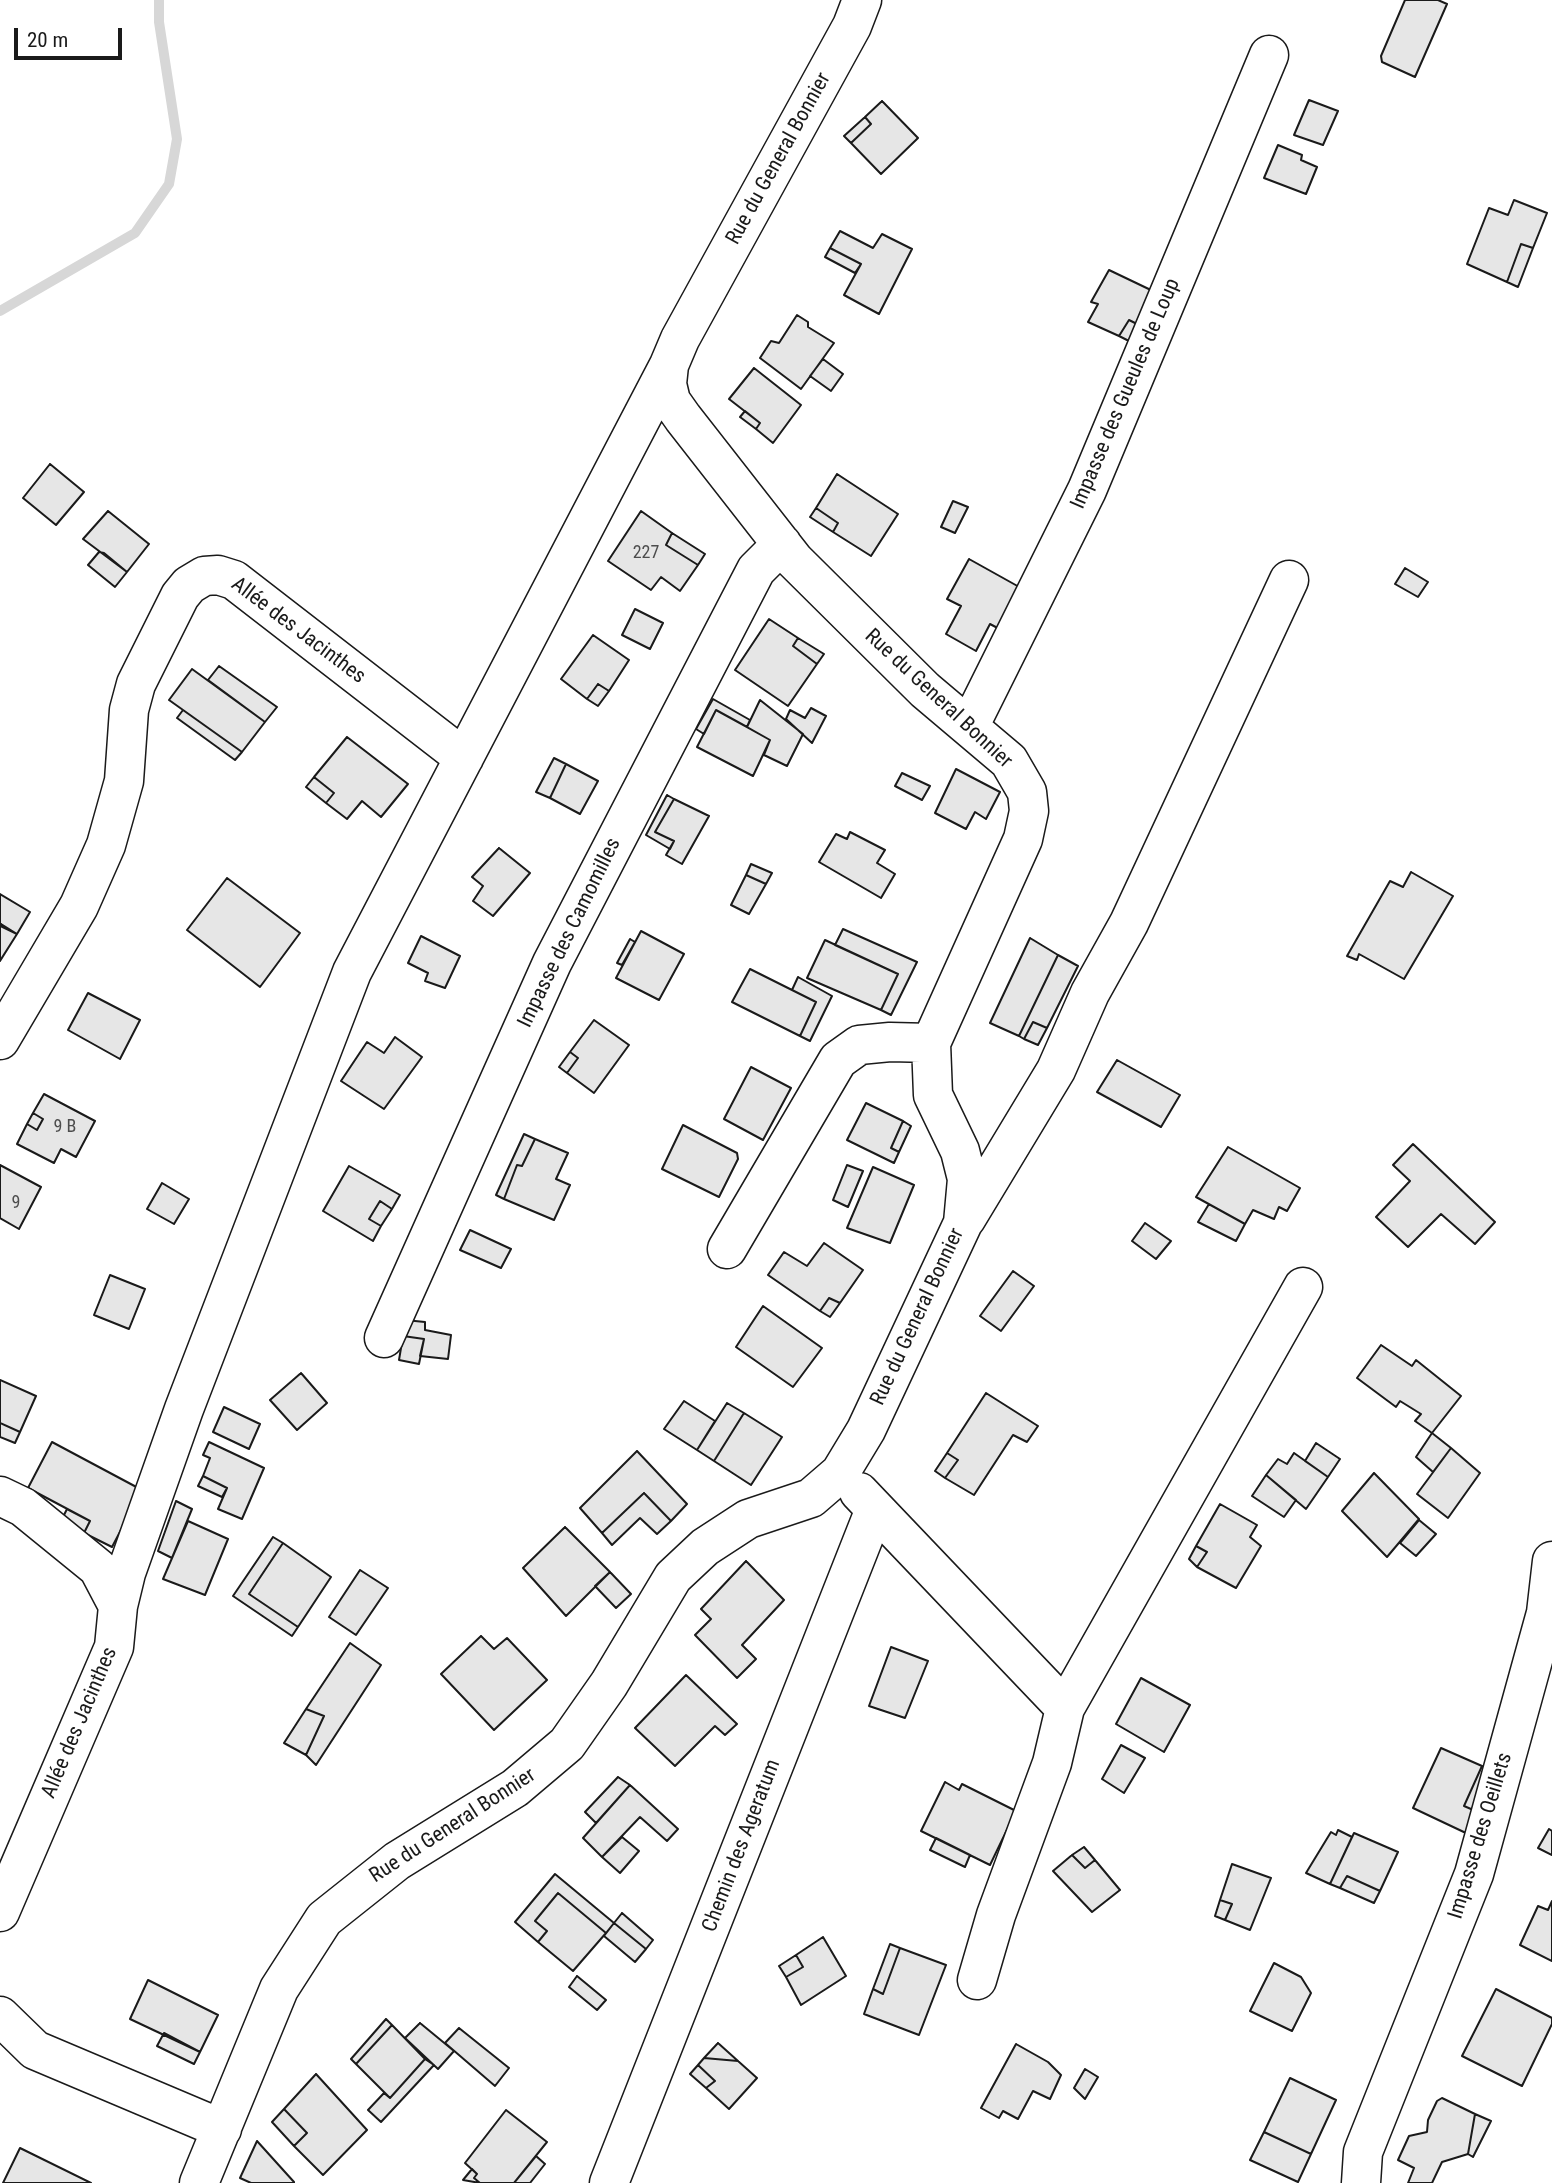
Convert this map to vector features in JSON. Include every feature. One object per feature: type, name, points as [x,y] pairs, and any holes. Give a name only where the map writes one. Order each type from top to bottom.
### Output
[{"type":"street","name":"Rue du General Bonnier","points":[[199,2183],[279,1989],[324,1919],[397,1861],[515,1788],[567,1744],[609,1684],[673,1577],[705,1547],[748,1519],[811,1499],[840,1473],[866,1430],[963,1223],[967,1179],[960,1150],[933,1095],[931,1044],[1023,839],[1029,811],[1027,792],[1009,761],[925,690],[794,560],[671,401],[667,384],[670,365],[680,339],[852,26],[862,0]]},
{"type":"street","name":"Impasse des Gueules de Loup","points":[[969,727],[1087,490],[1269,55]]},
{"type":"street","points":[[464,758],[670,365]]},
{"type":"street","name":"Impasse des Camomilles","points":[[384,1338],[552,963],[756,570],[782,544]]},
{"type":"street","name":"Allée des Jacinthes","points":[[0,1040],[79,906],[106,845],[124,781],[129,710],[136,684],[180,596],[189,585],[204,576],[218,575],[234,580],[464,758],[352,972],[184,1409],[126,1573],[118,1606],[114,1647],[0,1912]]},
{"type":"street","points":[[963,1223],[1056,1070],[1090,993],[1129,923],[1289,579]]},
{"type":"street","points":[[727,1249],[838,1060],[859,1045],[890,1042],[931,1044]]},
{"type":"street","points":[[977,1980],[1000,1905],[1052,1763],[1065,1708],[1303,1287]]},
{"type":"street","points":[[840,1473],[1065,1708]]},
{"type":"street","points":[[0,1496],[23,1507],[98,1568],[118,1606]]},
{"type":"street","name":"Chemin des Ageratum","points":[[610,2183],[875,1509]]},
{"type":"street","name":"Impasse des Oeillets","points":[[1361,2183],[1363,2152],[1474,1874],[1546,1613],[1552,1561]]},
{"type":"street","points":[[0,2015],[35,2050],[222,2129]]},
{"type":"building","points":[[1405,0],[1438,0],[1447,4],[1415,77],[1382,62],[1381,56]]},
{"type":"building","points":[[1309,100],[1338,111],[1323,145],[1294,135]]},
{"type":"building","points":[[882,101],[918,138],[881,174],[851,143],[871,124],[865,117]]},
{"type":"building","points":[[865,117],[871,124],[851,143],[844,136]]},
{"type":"building","points":[[1278,145],[1302,155],[1301,160],[1317,167],[1306,194],[1264,178]]},
{"type":"building","points":[[1514,200],[1547,213],[1533,248],[1521,244],[1507,282],[1467,264],[1489,208],[1508,215]]},
{"type":"building","points":[[840,231],[873,248],[882,234],[912,249],[879,314],[844,295],[861,264],[830,248]]},
{"type":"building","points":[[1521,244],[1533,248],[1518,287],[1507,282]]},
{"type":"building","points":[[830,248],[861,264],[855,273],[825,257]]},
{"type":"building","points":[[1109,270],[1155,292],[1139,325],[1129,320],[1119,336],[1088,322],[1098,304],[1091,302]]},
{"type":"building","points":[[797,315],[808,322],[808,327],[834,343],[801,389],[760,358],[771,341],[779,343]]},
{"type":"building","points":[[1129,320],[1139,325],[1131,342],[1119,336]]},
{"type":"building","points":[[823,359],[843,374],[831,391],[810,376]]},
{"type":"building","points":[[754,368],[801,405],[773,443],[756,429],[760,423],[729,399]]},
{"type":"building","points":[[745,411],[760,423],[756,429],[740,417]]},
{"type":"building","points":[[50,464],[84,492],[56,525],[23,498]]},
{"type":"building","points":[[837,474],[898,514],[871,556],[833,532],[838,523],[816,508]]},
{"type":"building","points":[[953,501],[968,507],[955,533],[941,527]]},
{"type":"building","points":[[816,508],[838,523],[833,532],[810,517]]},
{"type":"building","points":[[108,511],[149,544],[127,572],[83,539]]},
{"type":"building","points":[[641,511],[672,533],[666,545],[698,565],[680,591],[661,577],[651,590],[608,561]]},
{"type":"building","points":[[672,533],[705,554],[698,565],[666,545]]},
{"type":"building","points":[[99,552],[127,572],[115,587],[88,565]]},
{"type":"building","points":[[969,559],[1030,593],[1007,633],[990,624],[976,651],[946,634],[961,606],[947,599]]},
{"type":"building","points":[[1405,568],[1428,582],[1418,597],[1395,584]]},
{"type":"building","points":[[635,609],[663,623],[650,649],[622,635]]},
{"type":"building","points":[[769,619],[798,638],[793,646],[817,664],[788,706],[735,670]]},
{"type":"building","points":[[593,635],[629,660],[609,691],[598,684],[587,699],[561,679]]},
{"type":"building","points":[[798,638],[824,654],[817,664],[793,646]]},
{"type":"building","points":[[219,666],[277,707],[265,722],[208,680]]},
{"type":"building","points":[[192,669],[265,722],[242,752],[169,700]]},
{"type":"building","points":[[598,684],[609,691],[598,706],[587,699]]},
{"type":"building","points":[[713,699],[750,720],[747,727],[716,710],[704,734],[696,729]]},
{"type":"building","points":[[760,700],[803,734],[787,766],[764,755],[770,740],[747,727]]},
{"type":"building","points":[[811,708],[826,716],[812,743],[786,719],[790,710],[805,718]]},
{"type":"building","points":[[183,710],[242,752],[235,760],[177,718]]},
{"type":"building","points":[[716,710],[770,740],[753,776],[697,747]]},
{"type":"building","points":[[347,737],[408,784],[381,817],[362,801],[347,819],[326,803],[334,793],[314,777]]},
{"type":"building","points":[[554,758],[566,764],[550,798],[536,792]]},
{"type":"building","points":[[566,764],[598,781],[580,814],[550,798]]},
{"type":"building","points":[[956,769],[1000,792],[986,819],[975,812],[966,829],[935,813]]},
{"type":"building","points":[[902,773],[930,786],[922,800],[895,786]]},
{"type":"building","points":[[314,777],[334,793],[326,803],[306,787]]},
{"type":"building","points":[[667,795],[674,799],[655,832],[674,841],[670,849],[646,835]]},
{"type":"building","points":[[674,799],[709,816],[682,864],[666,855],[674,841],[655,832]]},
{"type":"building","points":[[850,832],[885,850],[877,863],[895,874],[881,898],[819,862],[836,834],[847,839]]},
{"type":"building","points":[[499,848],[530,873],[493,916],[473,901],[483,886],[472,877]]},
{"type":"building","points":[[751,864],[772,873],[766,884],[746,875]]},
{"type":"building","points":[[1411,872],[1453,896],[1404,979],[1359,954],[1357,960],[1347,956],[1390,881],[1403,887]]},
{"type":"building","points":[[746,875],[766,884],[749,914],[731,905]]},
{"type":"building","points":[[227,878],[300,933],[260,987],[187,930]]},
{"type":"building","points":[[0,894],[30,912],[17,934],[0,926]]},
{"type":"building","points":[[1,924],[17,934],[0,961],[0,926]]},
{"type":"building","points":[[843,929],[917,962],[891,1015],[881,1010],[898,974],[835,945]]},
{"type":"building","points":[[641,931],[684,954],[659,1000],[616,978]]},
{"type":"building","points":[[421,936],[460,956],[445,988],[425,981],[428,973],[408,963]]},
{"type":"building","points":[[1030,938],[1058,955],[1019,1036],[990,1023]]},
{"type":"building","points":[[630,939],[635,942],[622,965],[617,963]]},
{"type":"building","points":[[825,940],[898,974],[881,1010],[807,978]]},
{"type":"building","points":[[1058,955],[1078,966],[1047,1028],[1033,1022],[1024,1039],[1019,1036]]},
{"type":"building","points":[[750,969],[816,1002],[800,1036],[732,1002]]},
{"type":"building","points":[[798,977],[832,996],[810,1041],[800,1036],[816,1002],[792,990]]},
{"type":"building","points":[[88,993],[140,1020],[120,1059],[68,1030]]},
{"type":"building","points":[[594,1020],[629,1045],[594,1093],[567,1073],[578,1058],[570,1052]]},
{"type":"building","points":[[1033,1022],[1047,1028],[1038,1045],[1024,1039]]},
{"type":"building","points":[[395,1037],[422,1057],[384,1109],[341,1081],[367,1042],[384,1053]]},
{"type":"building","points":[[570,1052],[578,1058],[567,1073],[559,1067]]},
{"type":"building","points":[[1117,1060],[1180,1095],[1161,1127],[1097,1092]]},
{"type":"building","points":[[751,1067],[791,1088],[763,1140],[724,1119]]},
{"type":"building","points":[[44,1094],[95,1121],[76,1157],[61,1149],[54,1163],[17,1144],[27,1124],[37,1130],[43,1119],[33,1113]]},
{"type":"building","points":[[866,1103],[903,1121],[891,1148],[899,1152],[894,1163],[847,1140]]},
{"type":"building","points":[[33,1113],[43,1119],[37,1130],[27,1124]]},
{"type":"building","points":[[903,1121],[911,1126],[899,1152],[891,1148]]},
{"type":"building","points":[[683,1125],[737,1153],[738,1159],[719,1197],[662,1169]]},
{"type":"building","points":[[524,1134],[535,1139],[522,1166],[517,1165],[504,1199],[496,1195]]},
{"type":"building","points":[[535,1139],[568,1153],[556,1179],[570,1185],[554,1220],[504,1199],[517,1165],[522,1166]]},
{"type":"building","points":[[1413,1144],[1495,1222],[1475,1244],[1441,1214],[1408,1247],[1376,1217],[1410,1181],[1393,1165]]},
{"type":"building","points":[[1228,1147],[1300,1188],[1287,1211],[1279,1207],[1274,1219],[1253,1210],[1245,1224],[1196,1197]]},
{"type":"building","points":[[0,1165],[41,1187],[19,1229],[0,1218]]},
{"type":"building","points":[[847,1165],[863,1171],[848,1207],[833,1200]]},
{"type":"building","points":[[349,1166],[400,1195],[392,1209],[380,1201],[369,1219],[381,1226],[373,1241],[323,1211]]},
{"type":"building","points":[[873,1167],[914,1185],[890,1243],[847,1228]]},
{"type":"building","points":[[162,1183],[189,1199],[174,1224],[147,1209]]},
{"type":"building","points":[[380,1201],[392,1209],[381,1226],[369,1219]]},
{"type":"building","points":[[1209,1204],[1245,1224],[1236,1241],[1198,1222]]},
{"type":"building","points":[[1145,1223],[1171,1241],[1156,1259],[1132,1241]]},
{"type":"building","points":[[470,1230],[511,1249],[501,1268],[460,1250]]},
{"type":"building","points":[[824,1243],[863,1270],[840,1303],[829,1298],[820,1311],[768,1275],[784,1252],[807,1266]]},
{"type":"building","points":[[1013,1271],[1034,1286],[1001,1331],[980,1316]]},
{"type":"building","points":[[110,1275],[145,1289],[129,1329],[94,1315]]},
{"type":"building","points":[[829,1298],[840,1303],[830,1317],[820,1311]]},
{"type":"building","points":[[763,1306],[822,1348],[793,1387],[736,1347]]},
{"type":"building","points":[[405,1320],[425,1322],[425,1330],[451,1335],[448,1359],[420,1356],[424,1339],[403,1336]]},
{"type":"building","points":[[403,1336],[424,1339],[419,1364],[399,1360]]},
{"type":"building","points":[[1381,1345],[1412,1366],[1416,1360],[1461,1396],[1432,1433],[1415,1421],[1421,1414],[1400,1401],[1396,1407],[1357,1378]]},
{"type":"building","points":[[301,1373],[327,1403],[297,1430],[270,1400]]},
{"type":"building","points":[[0,1380],[36,1396],[20,1432],[0,1423]]},
{"type":"building","points":[[986,1393],[1038,1426],[1027,1442],[1013,1435],[974,1495],[945,1478],[958,1460],[947,1453]]},
{"type":"building","points":[[684,1401],[715,1421],[697,1450],[664,1429]]},
{"type":"building","points":[[727,1403],[744,1413],[714,1461],[697,1450]]},
{"type":"building","points":[[224,1407],[260,1424],[249,1449],[213,1432]]},
{"type":"building","points":[[744,1413],[782,1437],[751,1485],[714,1461]]},
{"type":"building","points":[[0,1423],[20,1432],[15,1443],[0,1437]]},
{"type":"building","points":[[1432,1433],[1451,1448],[1433,1472],[1416,1457]]},
{"type":"building","points":[[52,1442],[142,1490],[112,1547],[84,1533],[90,1521],[28,1488]]},
{"type":"building","points":[[209,1442],[264,1468],[242,1519],[218,1509],[227,1488],[203,1476],[210,1458],[203,1455]]},
{"type":"building","points":[[1316,1443],[1340,1459],[1328,1477],[1305,1461]]},
{"type":"building","points":[[1451,1448],[1480,1473],[1448,1518],[1417,1494]]},
{"type":"building","points":[[637,1451],[687,1504],[671,1521],[644,1493],[602,1533],[580,1508]]},
{"type":"building","points":[[947,1453],[958,1460],[945,1478],[935,1471]]},
{"type":"building","points":[[1294,1453],[1328,1477],[1306,1509],[1266,1475],[1278,1459],[1287,1464]]},
{"type":"building","points":[[1374,1473],[1419,1519],[1387,1557],[1342,1511]]},
{"type":"building","points":[[1266,1475],[1296,1500],[1284,1517],[1252,1496]]},
{"type":"building","points":[[203,1476],[227,1488],[222,1497],[198,1486]]},
{"type":"building","points":[[644,1493],[671,1521],[657,1534],[640,1518],[612,1545],[602,1533]]},
{"type":"building","points":[[176,1501],[192,1509],[172,1558],[158,1551]]},
{"type":"building","points":[[1220,1504],[1257,1525],[1250,1537],[1261,1546],[1236,1588],[1197,1567],[1207,1552],[1196,1546]]},
{"type":"building","points":[[67,1509],[90,1521],[84,1533],[61,1521]]},
{"type":"building","points":[[1419,1520],[1436,1534],[1416,1556],[1400,1543]]},
{"type":"building","points":[[188,1521],[228,1539],[205,1595],[163,1579]]},
{"type":"building","points":[[565,1527],[610,1572],[566,1616],[523,1568]]},
{"type":"building","points":[[273,1537],[283,1543],[249,1594],[298,1627],[292,1636],[233,1596]]},
{"type":"building","points":[[283,1543],[331,1577],[298,1627],[249,1594]]},
{"type":"building","points":[[1196,1546],[1207,1552],[1197,1567],[1189,1559]]},
{"type":"building","points":[[746,1561],[784,1600],[742,1645],[756,1659],[737,1678],[695,1635],[711,1619],[701,1609]]},
{"type":"building","points":[[360,1570],[388,1588],[356,1635],[329,1617]]},
{"type":"building","points":[[610,1572],[631,1594],[616,1608],[595,1586]]},
{"type":"building","points":[[481,1636],[494,1649],[507,1638],[547,1680],[494,1730],[441,1674]]},
{"type":"building","points":[[350,1643],[381,1665],[316,1765],[306,1755],[324,1716],[306,1709]]},
{"type":"building","points":[[891,1647],[928,1661],[905,1718],[869,1706]]},
{"type":"building","points":[[686,1675],[737,1724],[725,1735],[715,1726],[675,1766],[635,1728]]},
{"type":"building","points":[[1141,1678],[1190,1705],[1164,1752],[1116,1724]]},
{"type":"building","points":[[306,1709],[324,1716],[306,1755],[284,1743]]},
{"type":"building","points":[[1121,1745],[1145,1758],[1124,1793],[1102,1779]]},
{"type":"building","points":[[1441,1748],[1482,1766],[1464,1806],[1478,1812],[1468,1834],[1413,1808]]},
{"type":"building","points":[[1482,1766],[1496,1773],[1478,1812],[1464,1806]]},
{"type":"building","points":[[618,1777],[630,1785],[596,1823],[585,1812]]},
{"type":"building","points":[[945,1782],[959,1790],[962,1784],[1016,1811],[990,1865],[921,1831]]},
{"type":"building","points":[[630,1785],[678,1829],[667,1841],[640,1817],[602,1857],[583,1838]]},
{"type":"building","points":[[1549,1829],[1552,1831],[1552,1855],[1538,1848]]},
{"type":"building","points":[[1338,1830],[1352,1837],[1330,1884],[1306,1873],[1331,1832],[1336,1835]]},
{"type":"building","points":[[1354,1833],[1398,1852],[1380,1891],[1347,1876],[1340,1888],[1330,1884]]},
{"type":"building","points":[[622,1837],[639,1851],[620,1873],[602,1857]]},
{"type":"building","points":[[936,1838],[970,1855],[965,1867],[930,1850]]},
{"type":"building","points":[[1084,1847],[1095,1860],[1085,1868],[1072,1855]]},
{"type":"building","points":[[1072,1855],[1085,1868],[1095,1860],[1120,1890],[1092,1912],[1053,1871]]},
{"type":"building","points":[[1232,1864],[1271,1878],[1250,1930],[1225,1920],[1232,1904],[1220,1900]]},
{"type":"building","points":[[555,1874],[614,1923],[606,1933],[558,1893],[535,1921],[547,1931],[538,1942],[515,1922]]},
{"type":"building","points":[[1347,1876],[1380,1891],[1374,1903],[1340,1888]]},
{"type":"building","points":[[558,1893],[606,1933],[573,1971],[538,1942],[547,1931],[535,1921]]},
{"type":"building","points":[[1220,1900],[1232,1904],[1225,1920],[1215,1916]]},
{"type":"building","points":[[1552,1901],[1552,1961],[1520,1945],[1538,1906],[1548,1910]]},
{"type":"building","points":[[622,1913],[653,1940],[646,1949],[614,1923]]},
{"type":"building","points":[[614,1923],[646,1949],[635,1962],[604,1936]]},
{"type":"building","points":[[823,1937],[846,1976],[801,2005],[786,1977],[803,1967],[796,1955]]},
{"type":"building","points":[[890,1944],[900,1948],[883,1994],[873,1989]]},
{"type":"building","points":[[900,1948],[946,1965],[919,2035],[864,2014],[873,1989],[883,1994]]},
{"type":"building","points":[[796,1955],[803,1967],[786,1977],[779,1966]]},
{"type":"building","points":[[1274,1963],[1301,1977],[1311,1993],[1292,2031],[1250,2011]]},
{"type":"building","points":[[577,1976],[606,2000],[597,2010],[569,1987]]},
{"type":"building","points":[[148,1980],[218,2015],[200,2052],[130,2019]]},
{"type":"building","points":[[1496,1989],[1552,2018],[1552,2024],[1522,2086],[1462,2056]]},
{"type":"building","points":[[386,2019],[392,2025],[356,2064],[351,2059]]},
{"type":"building","points":[[420,2023],[454,2051],[438,2069],[405,2038]]},
{"type":"building","points":[[392,2025],[425,2059],[390,2098],[356,2064]]},
{"type":"building","points":[[459,2028],[509,2068],[495,2086],[445,2043]]},
{"type":"building","points":[[164,2033],[200,2052],[194,2064],[157,2046]]},
{"type":"building","points":[[718,2043],[738,2061],[704,2058]]},
{"type":"building","points":[[1016,2044],[1048,2062],[1061,2075],[1050,2099],[1033,2091],[1018,2119],[1003,2111],[999,2118],[981,2108]]},
{"type":"building","points":[[704,2058],[738,2061],[757,2078],[729,2109],[706,2088],[715,2081],[698,2065]]},
{"type":"building","points":[[425,2059],[434,2065],[381,2122],[368,2110],[384,2093],[390,2098]]},
{"type":"building","points":[[698,2065],[715,2081],[706,2088],[690,2074]]},
{"type":"building","points":[[1085,2069],[1098,2077],[1085,2099],[1074,2088]]},
{"type":"building","points":[[316,2074],[367,2130],[323,2175],[294,2146],[307,2133],[284,2109]]},
{"type":"building","points":[[1290,2078],[1336,2100],[1311,2154],[1264,2132]]},
{"type":"building","points":[[1442,2098],[1475,2114],[1468,2154],[1442,2162],[1432,2183],[1408,2183],[1414,2168],[1398,2160],[1409,2136],[1427,2132],[1428,2120],[1437,2101]]},
{"type":"building","points":[[284,2109],[307,2133],[294,2146],[272,2122]]},
{"type":"building","points":[[506,2110],[547,2142],[514,2183],[480,2183],[474,2178],[477,2174],[465,2163]]},
{"type":"building","points":[[1475,2114],[1491,2121],[1473,2157],[1468,2154]]},
{"type":"building","points":[[1264,2132],[1311,2154],[1298,2182],[1250,2160]]},
{"type":"building","points":[[257,2141],[294,2183],[251,2183],[240,2178]]},
{"type":"building","points":[[20,2148],[91,2183],[3,2183]]},
{"type":"building","points":[[536,2156],[545,2164],[530,2183],[514,2183]]},
{"type":"building","points":[[472,2169],[477,2174],[474,2178],[480,2183],[463,2180]]},
{"type":"waterway","points":[[0,311],[135,233],[169,184],[177,139],[159,22],[159,0]]}]
